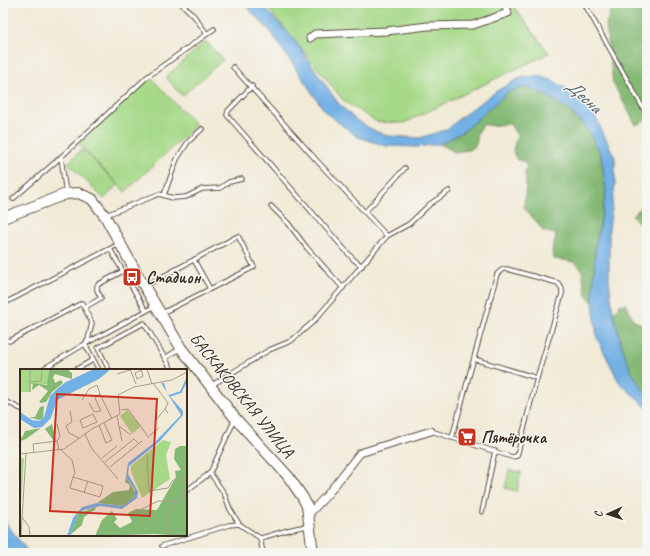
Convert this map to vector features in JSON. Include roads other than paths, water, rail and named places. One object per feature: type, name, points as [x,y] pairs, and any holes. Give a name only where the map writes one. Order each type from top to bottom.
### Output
[{"type":"street","points":[[310,38],[315,34],[386,31],[428,26],[473,25],[508,13],[505,3]]},
{"type":"street","name":"БАСКАКОВСКАЯ УЛИЦА","points":[[3,218],[66,194],[78,193],[92,199],[105,216],[157,310],[181,348],[235,418],[288,476],[307,506],[313,553]]},
{"type":"street","points":[[309,520],[360,453],[431,431]]},
{"type":"lane","points":[[181,3],[194,16],[207,34]]},
{"type":"lane","points":[[584,3],[647,115]]},
{"type":"lane","points":[[13,199],[61,157],[147,76],[214,29]]},
{"type":"lane","points":[[233,66],[387,236]]},
{"type":"lane","points":[[252,86],[228,111],[228,115],[352,259],[362,266]]},
{"type":"lane","points":[[164,196],[178,159],[188,142],[202,129]]},
{"type":"lane","points":[[61,157],[66,194]]},
{"type":"lane","points":[[365,212],[405,168]]},
{"type":"lane","points":[[105,216],[159,194],[174,198],[186,197],[202,189],[220,188],[229,182],[242,179]]},
{"type":"lane","points":[[211,386],[269,350],[291,341],[314,321],[387,236],[410,224],[430,204],[450,191]]},
{"type":"lane","points":[[270,206],[288,223],[307,248],[343,288]]},
{"type":"lane","points":[[43,369],[146,311],[157,310],[210,289],[254,267],[238,236],[144,286]]},
{"type":"lane","points":[[3,304],[120,244]]},
{"type":"lane","points":[[110,249],[146,311]]},
{"type":"lane","points":[[194,260],[210,289]]},
{"type":"lane","points":[[431,431],[452,438],[495,451],[512,457],[517,456],[537,378],[562,294],[562,289],[558,283],[507,269],[500,271],[497,274],[452,438]]},
{"type":"lane","points":[[84,308],[102,298],[97,290],[97,286],[122,271]]},
{"type":"lane","points":[[3,339],[9,341],[82,303],[92,323],[88,340],[85,344]]},
{"type":"lane","points":[[108,369],[98,348],[144,323],[171,369]]},
{"type":"lane","points":[[85,344],[98,369]]},
{"type":"lane","points":[[165,358],[181,348]]},
{"type":"lane","points":[[474,359],[537,378]]},
{"type":"lane","points":[[78,369],[94,360]]},
{"type":"lane","points":[[3,400],[20,408]]},
{"type":"lane","points":[[187,490],[210,473],[235,418]]},
{"type":"lane","points":[[482,512],[495,451]]},
{"type":"lane","points":[[210,473],[224,492],[230,509],[239,524],[260,538],[295,528],[309,520]]},
{"type":"lane","points":[[162,546],[229,525],[239,524]]},
{"type":"lane","points":[[260,538],[262,553]]},
{"type":"water","points":[[243,3],[260,3],[293,38],[338,103],[356,120],[375,131],[388,136],[420,138],[448,129],[461,117],[498,90],[520,78],[539,76],[554,81],[573,93],[596,118],[615,158],[615,184],[609,229],[609,280],[613,312],[622,347],[631,371],[647,394],[647,408],[619,382],[597,338],[593,302],[595,250],[606,192],[601,154],[589,132],[569,110],[548,96],[526,87],[508,92],[464,131],[440,144],[417,147],[386,146],[358,137],[326,113],[270,31]]},
{"type":"water","points":[[3,517],[8,526],[29,553],[3,553]]},
{"type":"place","name":"Стадион","points":[[132,277]]},
{"type":"place","name":"Пятёрочка","points":[[467,437]]},
{"type":"water label","name":"Десна","points":[[584,96]]}]
